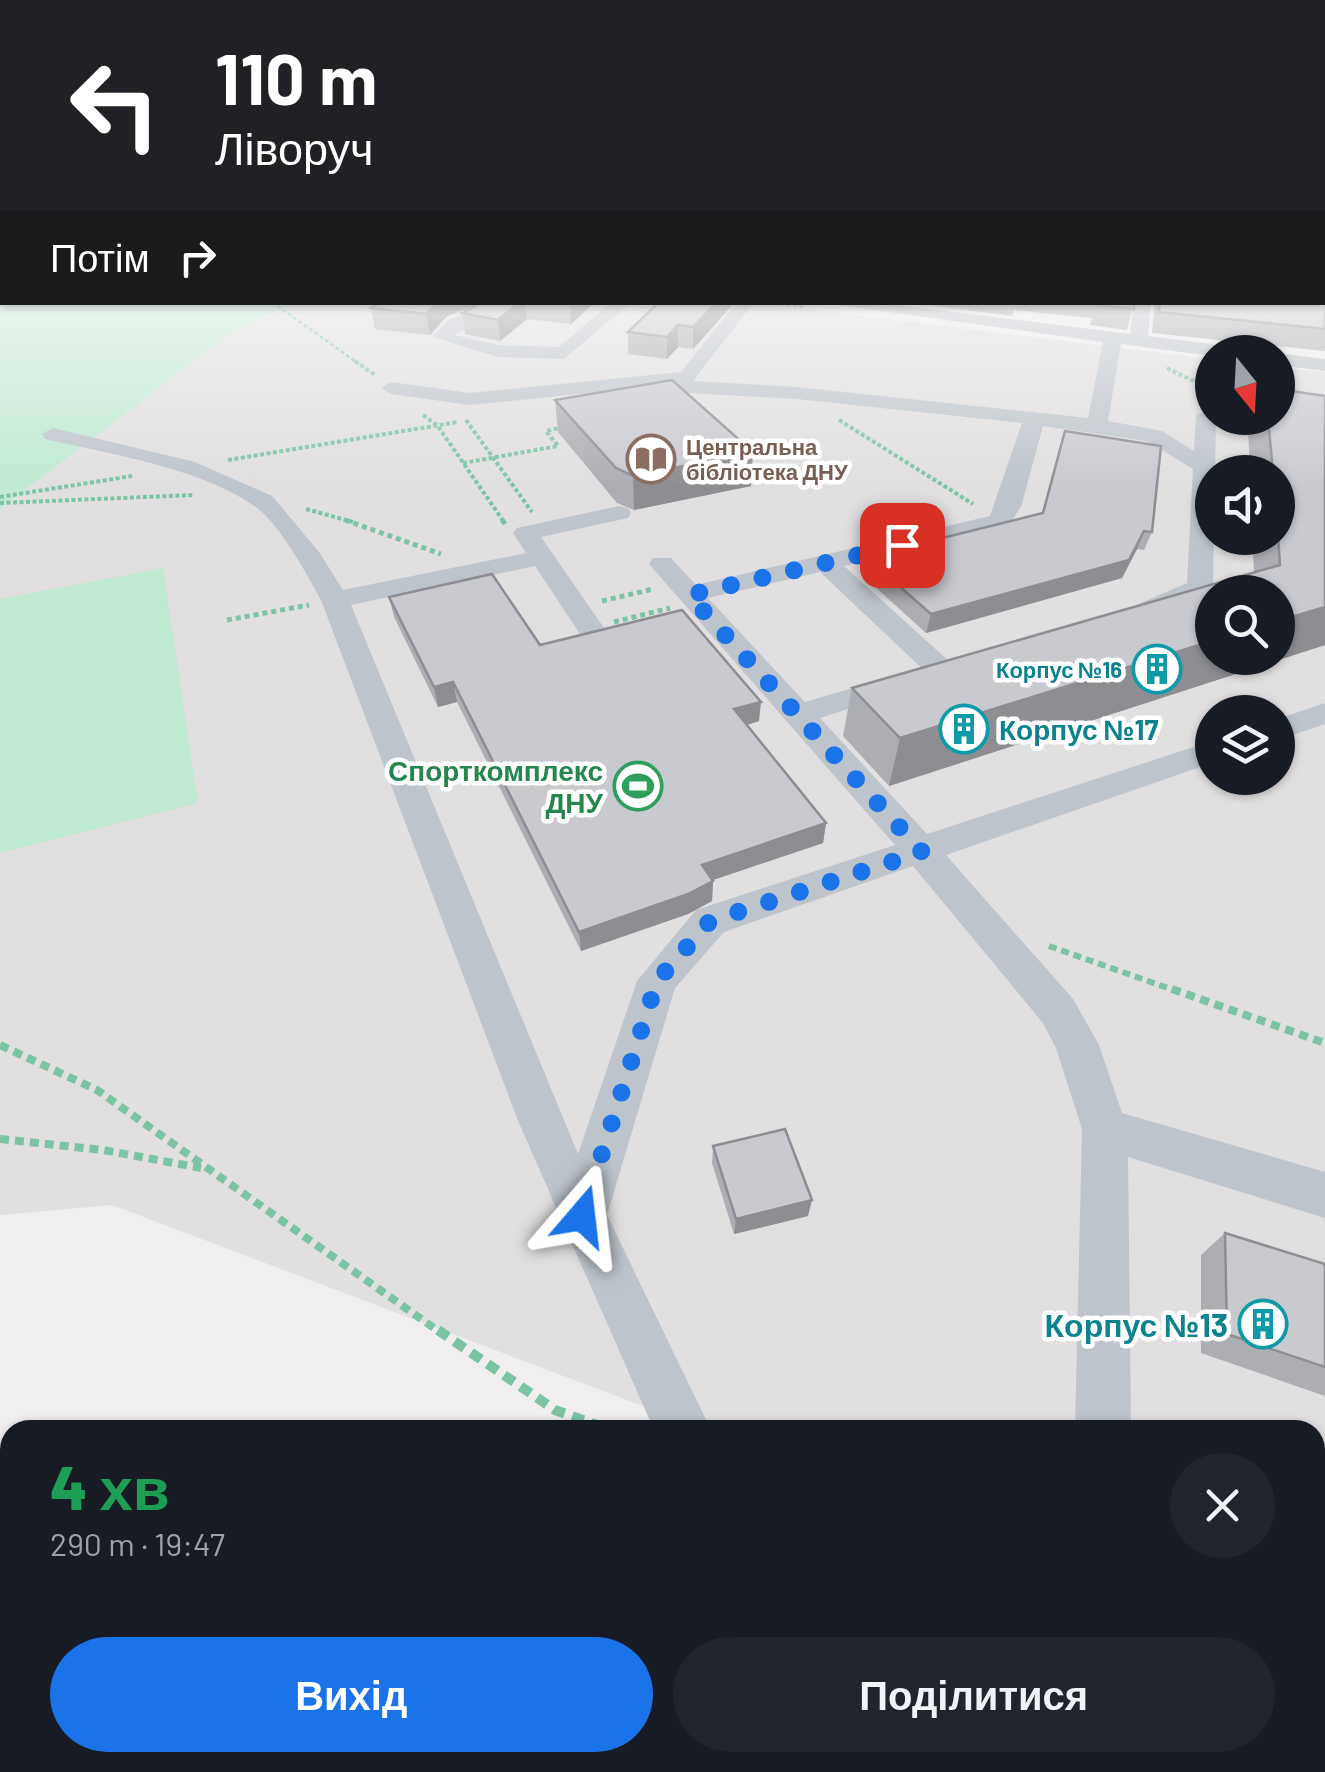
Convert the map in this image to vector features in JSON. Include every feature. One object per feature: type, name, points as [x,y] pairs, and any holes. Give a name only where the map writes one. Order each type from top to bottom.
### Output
[{"type":"street","points":[[460,322],[442,337],[498,350],[564,353],[600,322]]},
{"type":"street","points":[[391,388],[470,400],[686,377],[730,322]]},
{"type":"street","points":[[1037,322],[1072,325],[1113,338],[1195,348]]},
{"type":"street","points":[[1138,341],[1140,322]]},
{"type":"street","points":[[1096,426],[1113,338]]},
{"type":"street","points":[[1295,361],[1325,365]]},
{"type":"street","points":[[670,386],[796,393],[1096,426],[1154,436],[1195,461]]},
{"type":"street","points":[[681,586],[826,563],[999,520],[1009,506],[1034,419]]},
{"type":"street","points":[[1295,426],[1325,430]]},
{"type":"street","points":[[54,434],[188,466],[259,498],[310,558],[335,600],[489,998],[582,1216],[622,1309],[679,1420]]},
{"type":"street","points":[[335,600],[490,570],[538,540],[619,513]]},
{"type":"street","points":[[538,540],[583,617]]},
{"type":"street","points":[[1132,615],[1170,604],[1200,585],[1201,555]]},
{"type":"street","points":[[800,714],[950,668],[826,563]]},
{"type":"street","points":[[681,586],[987,924],[1058,1011],[1077,1045],[1105,1129],[1103,1420]]},
{"type":"street","points":[[1295,724],[1325,713]]},
{"type":"street","points":[[582,1216],[657,981],[710,921],[1195,758]]},
{"type":"street","points":[[1105,1129],[1325,1195]]},
{"type":"path","points":[[302,322],[345,350],[391,388]]},
{"type":"path","points":[[796,393],[999,520]]},
{"type":"path","points":[[466,420],[493,457],[538,540]]},
{"type":"path","points":[[463,463],[558,446],[546,431],[580,424]]},
{"type":"path","points":[[437,426],[512,534],[538,540]]},
{"type":"path","points":[[0,502],[259,498],[343,517],[374,533],[490,570]]},
{"type":"path","points":[[583,617],[681,586]]},
{"type":"path","points":[[583,617],[681,586]]},
{"type":"path","points":[[227,620],[335,600]]},
{"type":"path","points":[[987,924],[1325,1043]]},
{"type":"path","points":[[0,1045],[98,1090],[556,1410],[583,1420]]},
{"type":"path","points":[[0,1139],[103,1150],[207,1169]]},
{"type":"shaded area","points":[[255,322],[908,322],[1195,357],[1195,435],[1295,435],[1295,369],[1325,372],[1325,1420],[680,1420],[112,1205],[0,1215],[0,509],[234,331]]},
{"type":"green space","points":[[0,322],[255,322],[234,331],[0,509]]},
{"type":"green space","points":[[163,568],[198,803],[0,853],[0,599]]},
{"type":"building","points":[[639,322],[698,322],[693,327],[678,325],[667,337],[628,332]]},
{"type":"building","points":[[1254,322],[1325,322],[1325,329]]},
{"type":"building","points":[[672,380],[753,452],[633,476],[616,468],[555,400]]},
{"type":"building","points":[[1295,392],[1325,396],[1325,607],[1295,616],[1295,575],[1245,575],[1280,565],[1279,555],[1295,555],[1295,455],[1271,455],[1270,435],[1295,435]]},
{"type":"building","points":[[1065,431],[1161,446],[1152,532],[1144,531],[1129,560],[931,614],[866,557],[1043,513]]},
{"type":"building","name":"Спорткомплекс ДНУ","points":[[492,574],[540,645],[682,610],[761,702],[734,709],[826,823],[702,865],[713,881],[688,894],[579,932],[453,682],[434,687],[389,597]]},
{"type":"building","points":[[1195,589],[1195,646],[900,738],[852,688]]},
{"type":"building","points":[[785,1129],[812,1200],[736,1219],[713,1146]]},
{"type":"building","points":[[1225,1233],[1325,1264],[1325,1367],[1227,1334]]},
{"type":"place","name":"Центральна бібліотека ДНУ","points":[[651,459]]},
{"type":"place","name":"Корпус №16","points":[[1157,669]]},
{"type":"place","name":"Корпус №17","points":[[964,729]]},
{"type":"place","name":"Спорткомплекс ДНУ","points":[[638,786]]},
{"type":"place","name":"Корпус №13","points":[[1263,1324]]},
{"type":"route","points":[[582,1216],[657,981],[710,921],[922,852],[689,595],[902,545]]}]
